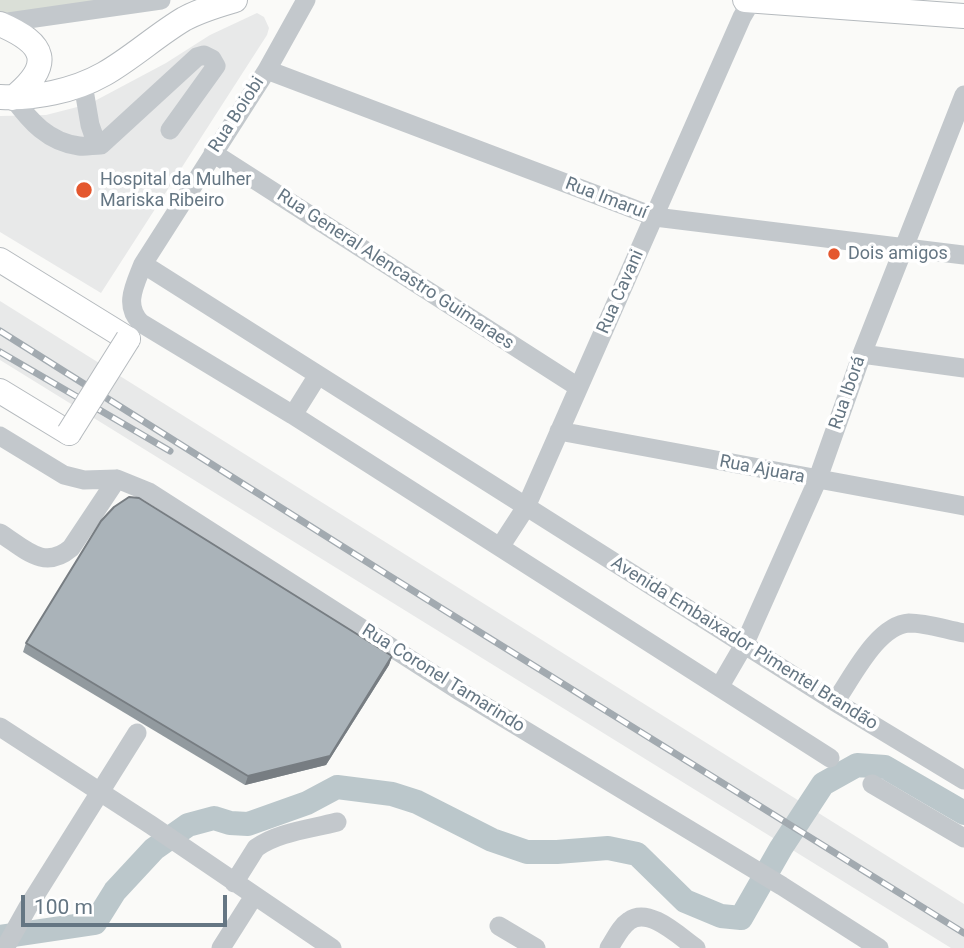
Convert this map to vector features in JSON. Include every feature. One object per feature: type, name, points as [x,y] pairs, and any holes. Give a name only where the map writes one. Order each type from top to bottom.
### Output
[{"type":"main road","points":[[7,98],[64,90],[83,84],[105,74],[185,18],[235,0]]},
{"type":"main road","points":[[745,0],[964,16]]},
{"type":"main road","points":[[0,24],[26,37],[35,46],[40,57],[39,68],[31,83],[7,98]]},
{"type":"main road","points":[[0,260],[128,339],[69,433],[0,391]]},
{"type":"street","points":[[0,24],[161,0]]},
{"type":"street","name":"Rua Boiobi","points":[[143,264],[267,70],[306,0]]},
{"type":"street","name":"Rua Cavani","points":[[526,507],[752,0]]},
{"type":"street","points":[[7,98],[52,138],[79,146],[97,145],[106,143],[197,57],[204,55],[212,59],[216,66],[170,130]]},
{"type":"street","name":"Rua Imaruí","points":[[267,70],[655,217],[964,255]]},
{"type":"street","points":[[83,84],[90,125],[97,145]]},
{"type":"street","name":"Rua Iborá","points":[[720,686],[745,643],[817,481],[862,354],[964,95]]},
{"type":"street","name":"Rua General Alencastro Guimaraes","points":[[213,153],[578,387]]},
{"type":"street","points":[[143,264],[131,295],[134,316],[141,323],[293,415],[830,758]]},
{"type":"street","name":"Avenida Embaixador Pimentel Brandão","points":[[143,264],[835,702],[964,780]]},
{"type":"street","points":[[862,354],[964,368]]},
{"type":"street","points":[[293,415],[318,375]]},
{"type":"street","name":"Rua Ajuara","points":[[559,431],[817,481],[964,506]]},
{"type":"street","name":"Rua Coronel Tamarindo","points":[[0,436],[64,475],[84,480],[117,479],[149,492],[458,690],[782,886],[879,948]]},
{"type":"street","points":[[0,533],[37,556],[48,560],[61,556],[71,548],[117,479]]},
{"type":"street","points":[[500,547],[526,507]]},
{"type":"street","points":[[835,702],[875,643],[885,632],[896,626],[909,623],[964,633]]},
{"type":"street","points":[[0,727],[151,825],[331,948]]},
{"type":"street","points":[[5,948],[137,733]]},
{"type":"street","points":[[872,784],[964,838]]},
{"type":"street","points":[[234,883],[261,845],[337,822]]},
{"type":"street","points":[[221,948],[254,896]]},
{"type":"street","points":[[609,948],[626,923],[635,917],[646,917],[657,921],[696,948]]},
{"type":"street","points":[[499,926],[536,948]]},
{"type":"shaded area","points":[[0,0],[131,0],[0,16]]},
{"type":"shaded area","name":"Hospital da Mulher Mariska Ribeiro","points":[[257,13],[264,17],[269,28],[267,35],[101,293],[0,232],[0,116],[46,115],[89,104],[166,63],[210,35]]},
{"type":"shaded area","points":[[0,301],[964,904],[964,948],[951,948],[0,360]]},
{"type":"building","points":[[129,497],[139,498],[392,656],[330,756],[248,776],[26,643],[101,521],[114,507]]},
{"type":"waterway","points":[[0,937],[95,923],[115,891],[154,849],[188,825],[214,818],[230,823],[248,824],[307,803],[337,787],[392,794],[417,802],[492,840],[527,852],[608,848],[637,854],[685,901],[721,916],[741,918],[781,848],[823,784],[857,765],[885,767],[964,813]]},
{"type":"railway","points":[[0,331],[964,933]]},
{"type":"railway","points":[[0,352],[170,451]]},
{"type":"place","name":"Hospital da Mulher Mariska Ribeiro","points":[[84,190]]},
{"type":"place","name":"Dois amigos","points":[[834,254]]}]
